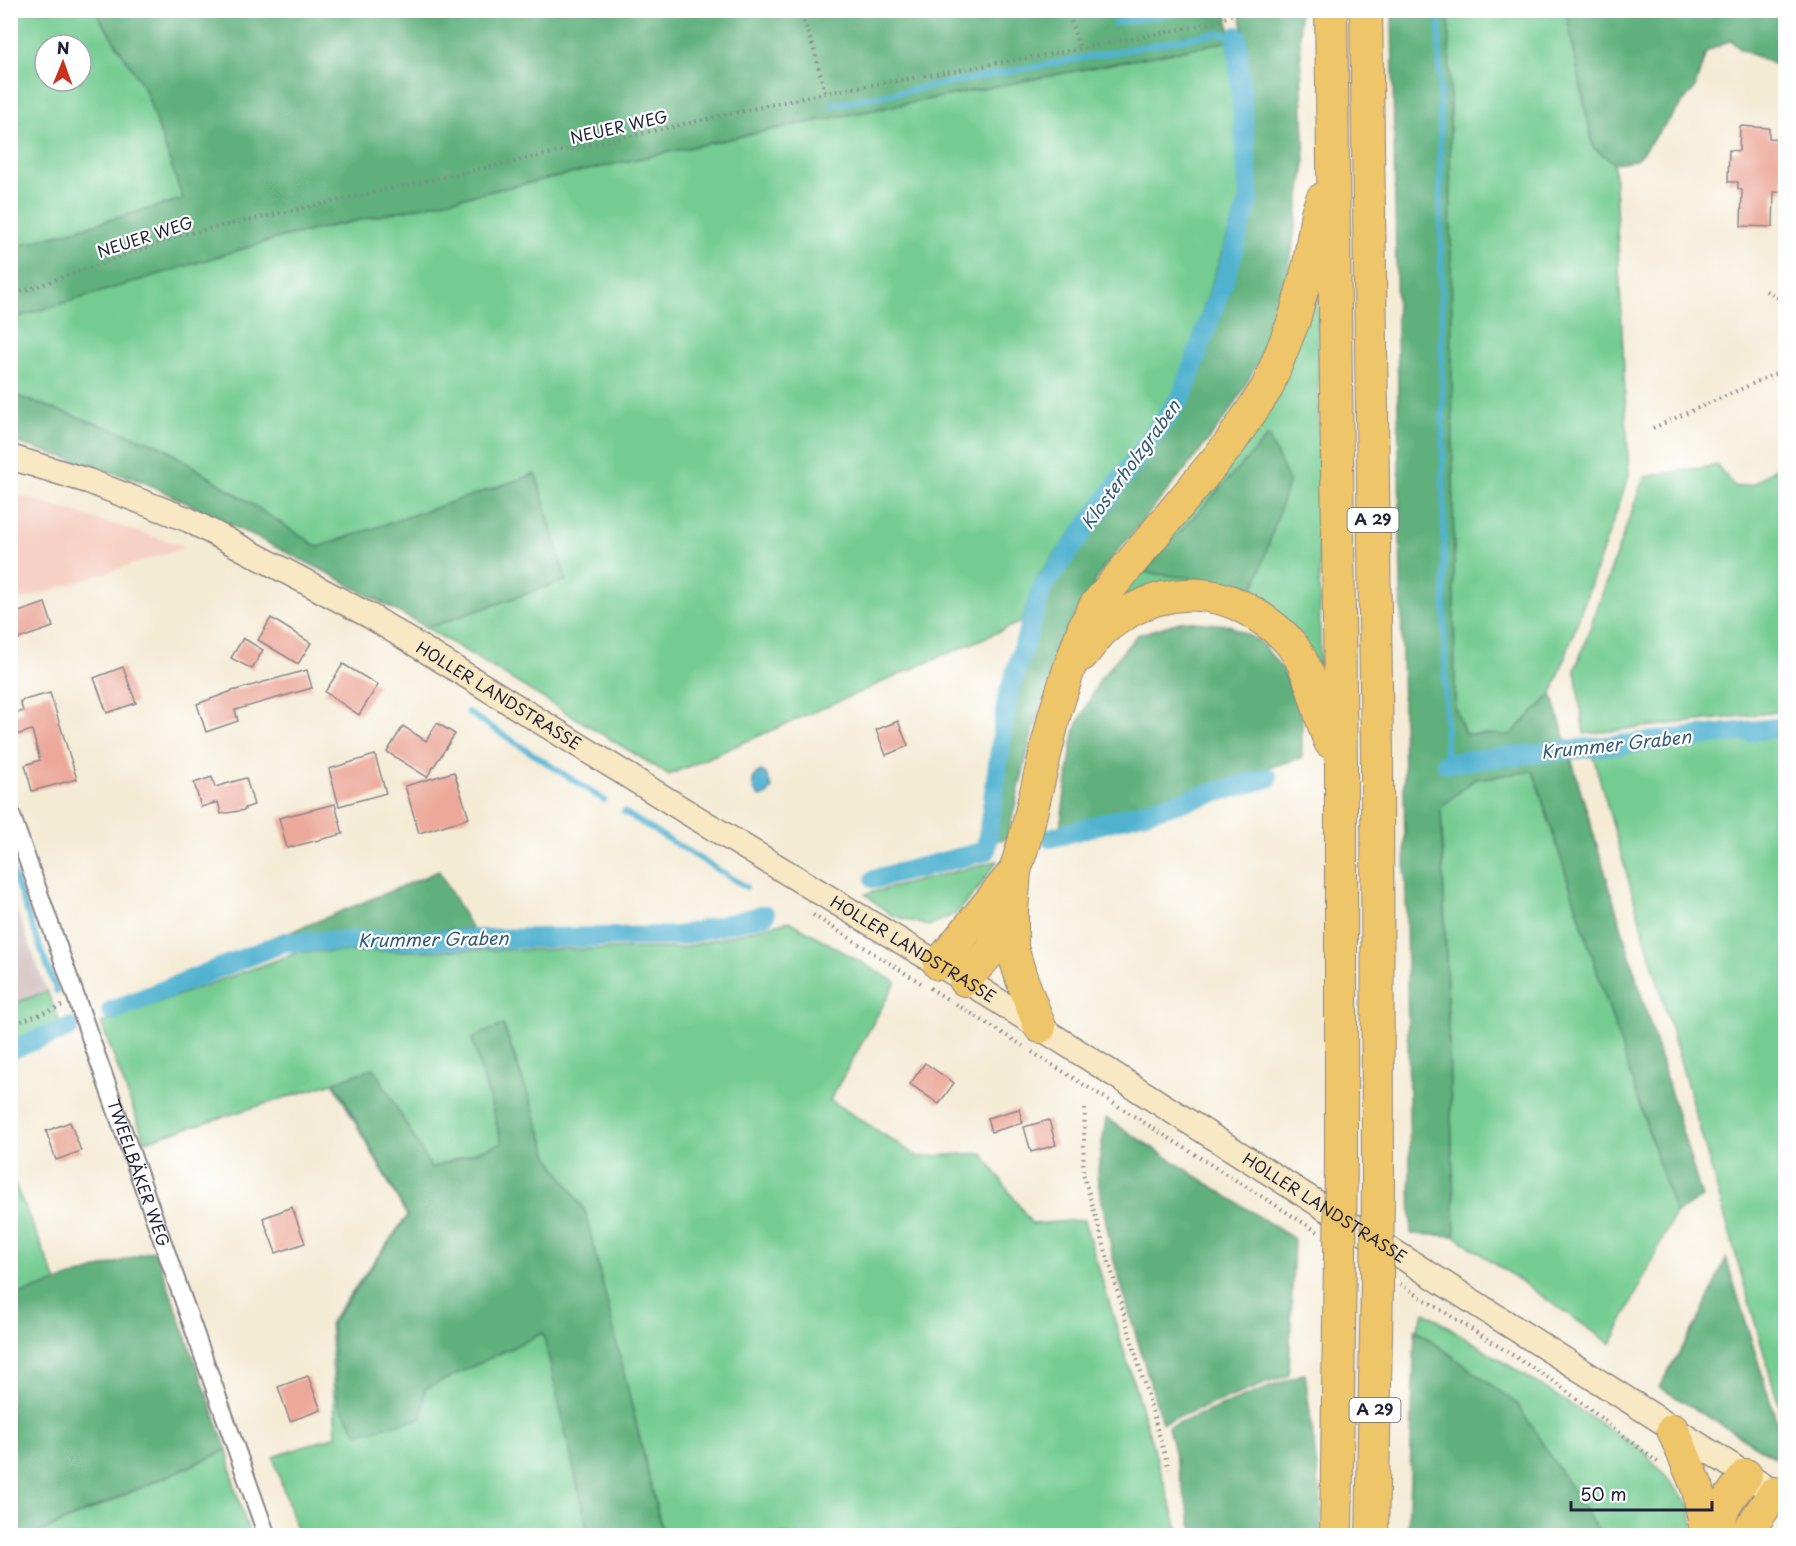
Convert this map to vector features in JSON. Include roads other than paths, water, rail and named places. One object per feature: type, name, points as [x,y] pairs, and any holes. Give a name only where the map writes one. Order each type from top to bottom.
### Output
[{"type":"highway","name":"A 29","points":[[1331,10],[1341,766],[1341,1153],[1332,1246],[1336,1536]]},
{"type":"highway","name":"A 29","points":[[1366,10],[1377,750],[1378,1179],[1386,1282],[1372,1536]]},
{"type":"highway","points":[[1040,1027],[1012,948],[1012,911],[1015,871],[1066,675],[1083,629],[1095,606],[1230,443],[1267,388],[1294,320],[1309,264],[1317,213],[1334,161]]},
{"type":"highway","points":[[1066,675],[1103,630],[1148,602],[1169,596],[1191,594],[1215,596],[1239,605],[1260,617],[1291,645],[1313,685],[1324,728],[1341,766]]},
{"type":"highway","points":[[952,972],[956,940],[1015,871]]},
{"type":"highway","points":[[952,972],[992,950],[1012,911]]},
{"type":"highway","points":[[1673,1430],[1698,1489],[1709,1536]]},
{"type":"highway","points":[[1709,1536],[1728,1500],[1746,1475]]},
{"type":"highway","points":[[1745,1536],[1780,1497]]},
{"type":"main road","name":"HOLLER LANDSTRASSE","points":[[10,457],[88,480],[189,520],[370,616],[682,809],[952,972],[1780,1497]]},
{"type":"street","name":"TWEELBÄKER WEG","points":[[10,811],[267,1536]]},
{"type":"water","points":[[761,771],[766,774],[772,788],[767,795],[760,797],[755,792],[753,783],[756,774]]},
{"type":"waterway","points":[[1114,23],[1191,10]]},
{"type":"waterway","points":[[1439,10],[1446,763]]},
{"type":"waterway","points":[[831,105],[1216,33],[1237,36]]},
{"type":"waterway","name":"Klosterholzgraben","points":[[875,879],[986,851],[1007,699],[1042,588],[1182,396],[1227,271],[1249,199],[1237,36]]},
{"type":"waterway","points":[[468,712],[604,800]]},
{"type":"waterway","name":"Krummer Graben","points":[[1446,763],[1786,727]]},
{"type":"waterway","name":"Krummer Graben","points":[[1050,838],[1268,778]]},
{"type":"waterway","points":[[624,812],[746,887]]},
{"type":"waterway","points":[[10,866],[57,992]]},
{"type":"waterway","name":"Krummer Graben","points":[[111,1011],[285,942],[678,936],[765,915]]},
{"type":"waterway","name":"Krummer Graben","points":[[10,1050],[70,1027]]}]
